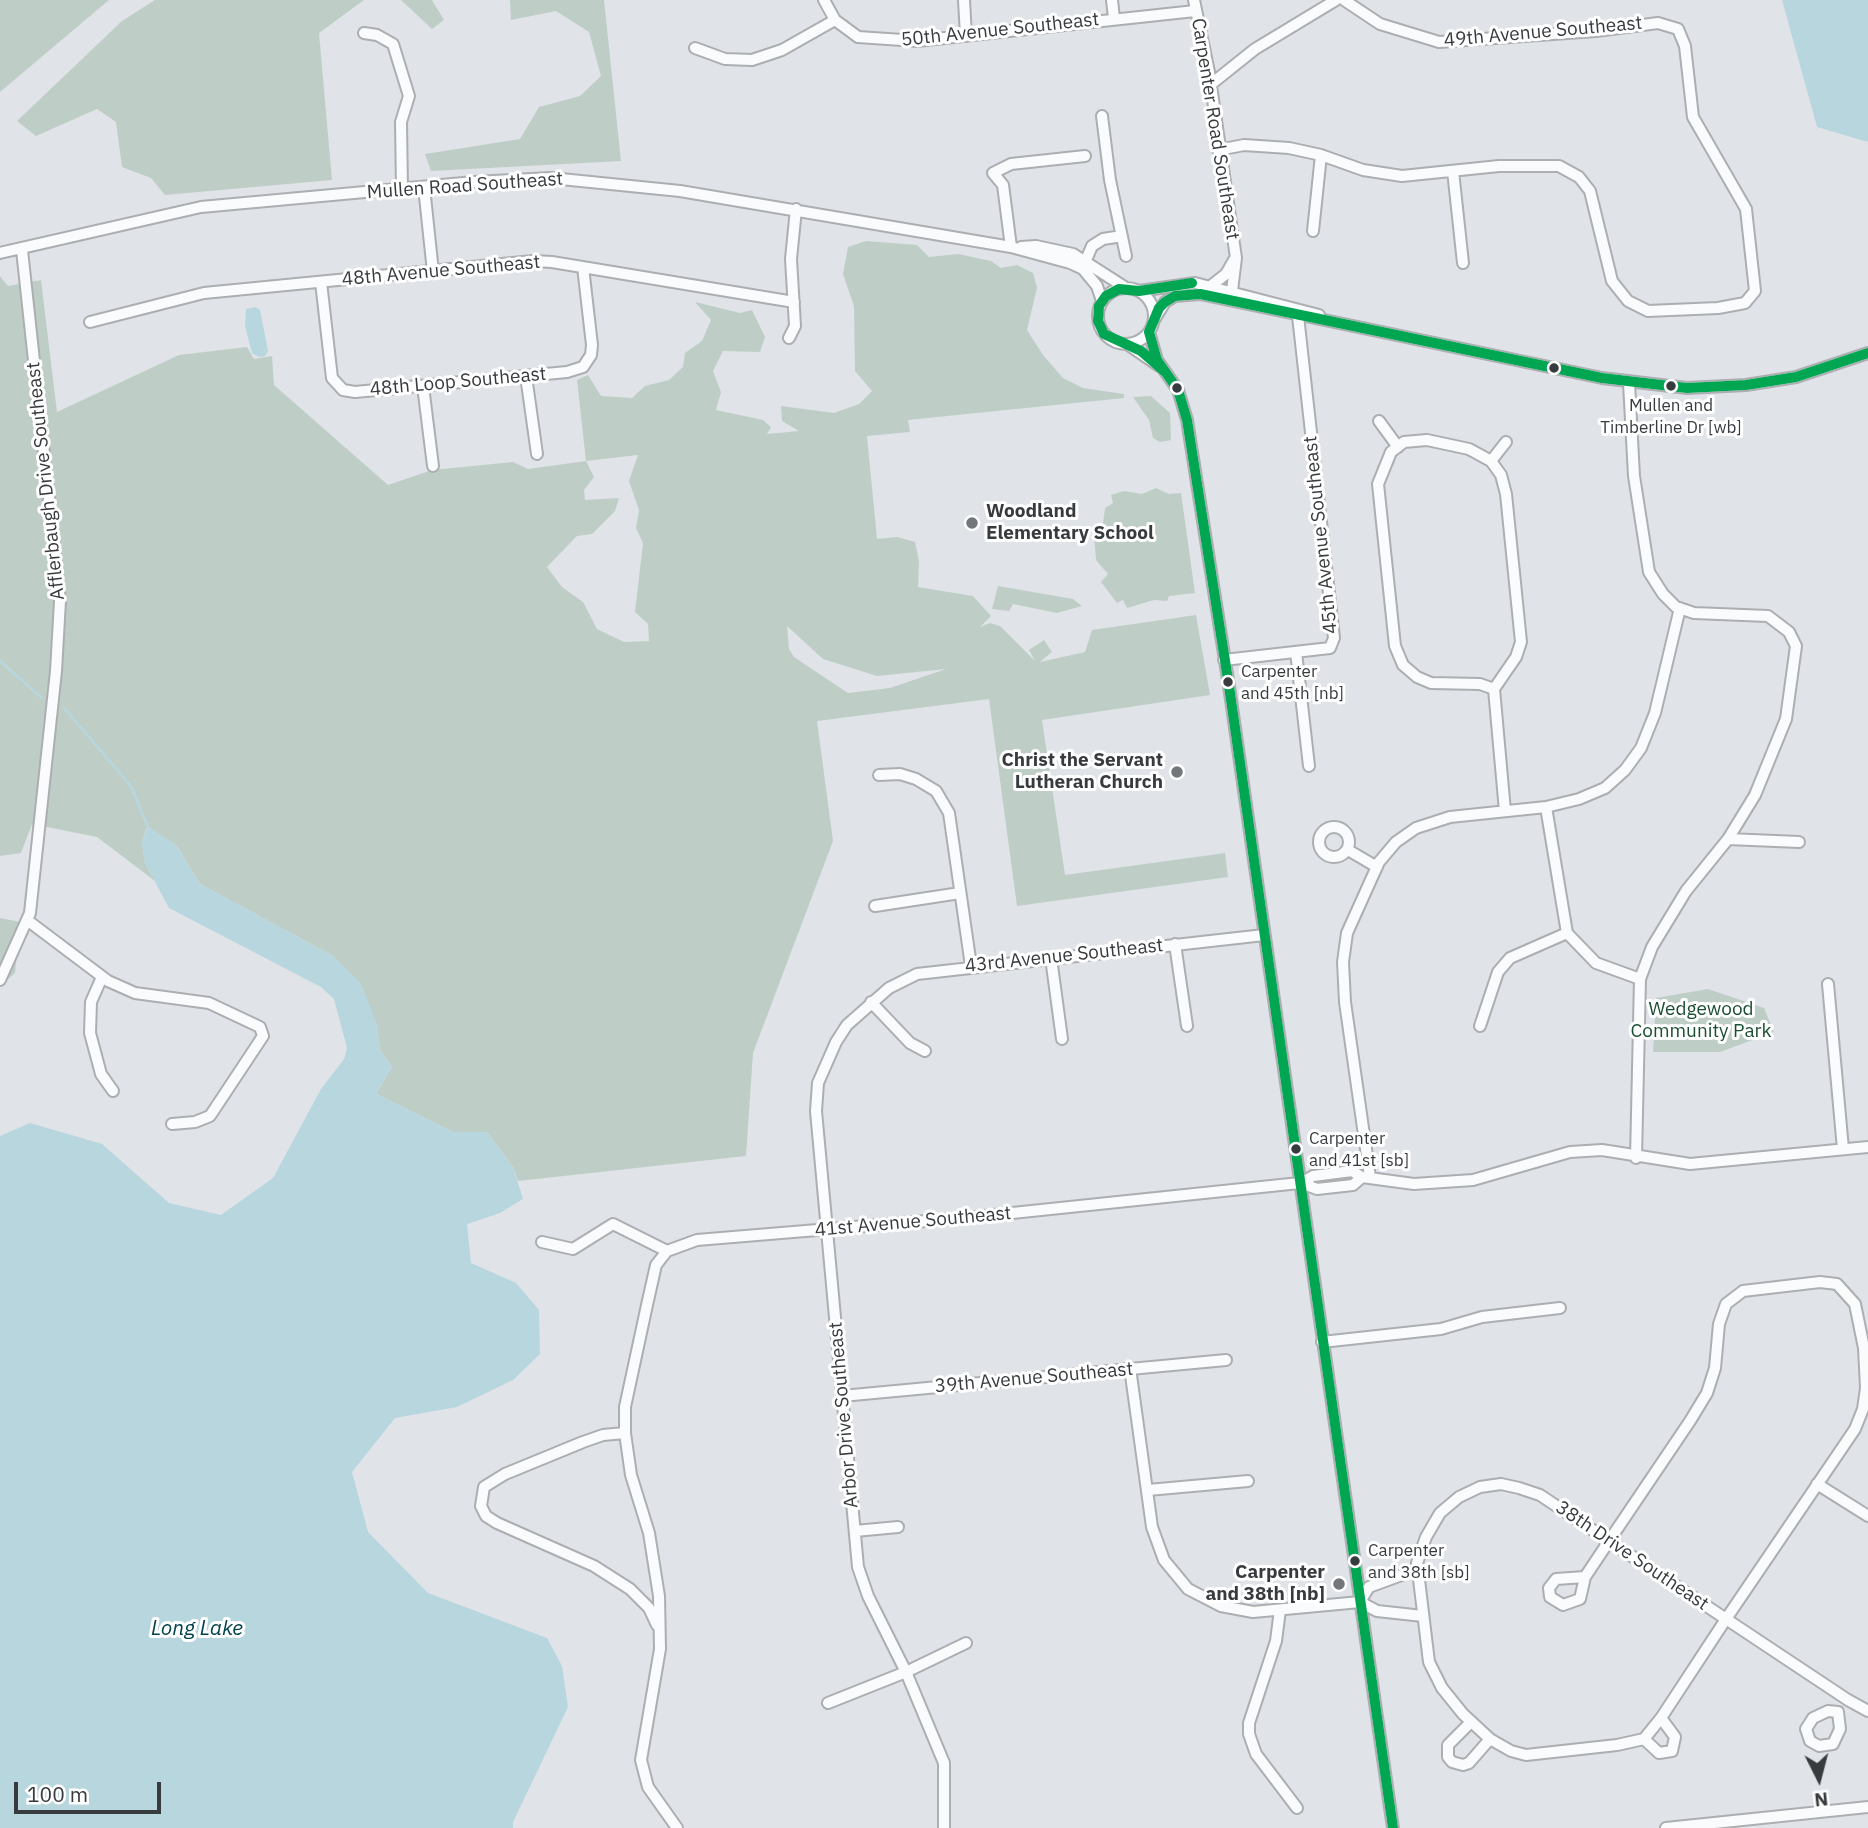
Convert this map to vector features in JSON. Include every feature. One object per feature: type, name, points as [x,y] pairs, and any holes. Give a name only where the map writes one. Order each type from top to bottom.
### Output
[{"type":"street","points":[[695,48],[725,60],[752,60],[782,50],[835,20],[824,0]]},
{"type":"street","points":[[964,0],[967,36]]},
{"type":"street","points":[[1112,0],[1114,18]]},
{"type":"street","points":[[1210,85],[1255,49],[1336,0]]},
{"type":"street","name":"49th Avenue Southeast","points":[[1344,0],[1380,24],[1439,43],[1596,31],[1658,23],[1678,29],[1685,46],[1693,117],[1701,136],[1736,188],[1746,209],[1755,291],[1745,303],[1718,308],[1648,311],[1629,301],[1612,281],[1590,191],[1579,177],[1559,166],[1540,164],[1454,171]]},
{"type":"street","name":"50th Avenue Southeast","points":[[835,20],[846,31],[870,40],[917,41],[1195,6]]},
{"type":"street","name":"Carpenter Road Southeast","points":[[1195,6],[1210,85],[1236,258],[1232,291]]},
{"type":"street","points":[[364,33],[377,35],[393,44],[409,96],[401,122],[402,189]]},
{"type":"street","points":[[1102,116],[1110,180],[1126,256]]},
{"type":"street","points":[[1218,150],[1262,146],[1321,155],[1381,174],[1402,176],[1454,171],[1463,263]]},
{"type":"street","points":[[1313,231],[1321,155]]},
{"type":"street","points":[[1013,247],[1003,185],[993,173],[1011,164],[1085,156]]},
{"type":"street","name":"Mullen Road Southeast","points":[[0,253],[201,207],[551,178],[680,191],[1013,247],[1070,262],[1083,269],[1097,286],[1102,302]]},
{"type":"street","points":[[424,187],[433,272]]},
{"type":"street","points":[[789,338],[795,326],[791,259],[796,209]]},
{"type":"street","points":[[1086,260],[1092,246],[1103,239],[1122,236]]},
{"type":"street","name":"Mullen Road Southeast","points":[[1013,247],[1036,246],[1086,260],[1126,288]]},
{"type":"street","name":"Afflerbaugh Drive Southeast","points":[[0,980],[27,920],[56,671],[60,594],[22,250]]},
{"type":"street","name":"Carpenter Road Southeast","points":[[1212,285],[1226,274],[1236,258]]},
{"type":"street","name":"48th Avenue Southeast","points":[[90,322],[204,293],[534,261],[794,302]]},
{"type":"street","name":"48th Loop Southeast","points":[[321,282],[331,374],[338,385],[355,392],[575,371],[589,359],[592,345],[583,267]]},
{"type":"street","points":[[1164,370],[1141,351],[1108,338],[1099,326],[1097,316],[1102,302],[1112,291],[1126,288],[1139,291],[1184,283],[1212,285],[1307,310],[1334,321]]},
{"type":"street","points":[[1139,291],[1152,306],[1154,320]]},
{"type":"street","points":[[1127,344],[1138,341],[1149,332],[1164,302],[1175,296],[1232,291]]},
{"type":"street","points":[[1199,294],[1629,383],[1687,388],[1746,385],[1796,377],[1868,353]]},
{"type":"street","name":"45th Avenue Southeast","points":[[1224,660],[1330,648],[1334,638],[1298,316]]},
{"type":"street","points":[[1149,332],[1164,370],[1178,390],[1185,409],[1301,1183],[1393,1828]]},
{"type":"street","points":[[526,376],[537,454]]},
{"type":"street","points":[[1629,383],[1634,476],[1649,572],[1662,594],[1680,608],[1694,613],[1768,616],[1789,632],[1796,646],[1786,719],[1774,754],[1755,795],[1728,839],[1686,891],[1652,947],[1640,979],[1636,1158]]},
{"type":"street","points":[[423,386],[433,466]]},
{"type":"street","points":[[1379,421],[1398,447]]},
{"type":"street","points":[[1494,689],[1480,684],[1431,683],[1403,665],[1395,646],[1378,484],[1391,452],[1404,442],[1447,442],[1469,449],[1491,461],[1501,475],[1506,494],[1521,642],[1516,657],[1494,689],[1505,811]]},
{"type":"street","points":[[1491,461],[1506,442]]},
{"type":"street","points":[[1366,1177],[1345,1002],[1343,962],[1348,933],[1377,867],[1396,842],[1416,828],[1450,817],[1546,807],[1579,799],[1605,788],[1625,771],[1641,748],[1655,713],[1680,608]]},
{"type":"street","points":[[1296,652],[1309,766]]},
{"type":"street","points":[[879,775],[908,776],[936,791],[950,813],[971,966]]},
{"type":"street","points":[[1546,807],[1567,933],[1596,963],[1640,979]]},
{"type":"street","points":[[1728,839],[1799,842]]},
{"type":"street","points":[[1348,850],[1377,867]]},
{"type":"street","points":[[875,906],[960,893]]},
{"type":"street","points":[[27,920],[102,977],[135,993],[209,1003],[260,1027],[263,1036],[210,1116],[195,1122],[172,1124]]},
{"type":"street","points":[[1480,1026],[1498,972],[1510,958],[1567,933]]},
{"type":"street","name":"43rd Avenue Southeast","points":[[871,1002],[917,974],[1264,934]]},
{"type":"street","points":[[1175,944],[1187,1026]]},
{"type":"street","points":[[1051,958],[1062,1039]]},
{"type":"street","points":[[102,977],[91,1002],[90,1033],[101,1074],[113,1091]]},
{"type":"street","points":[[1828,984],[1843,1149]]},
{"type":"street","points":[[871,1002],[910,1043],[925,1051]]},
{"type":"street","name":"Arbor Drive Southeast","points":[[871,1002],[847,1025],[836,1042],[818,1083],[816,1111],[861,1578],[906,1672],[944,1763],[944,1828]]},
{"type":"street","name":"41st Avenue Southeast","points":[[667,1251],[697,1240],[827,1230],[1301,1183],[1313,1176],[1352,1171],[1366,1177],[1414,1184],[1473,1180],[1570,1152],[1602,1150],[1636,1158],[1690,1164],[1868,1147]]},
{"type":"street","points":[[542,1242],[573,1249],[604,1232],[612,1224],[667,1251],[656,1265],[625,1407],[625,1433],[631,1475],[654,1563],[659,1596],[660,1649],[640,1760],[648,1787],[677,1828]]},
{"type":"street","points":[[1586,1577],[1707,1393],[1715,1368],[1721,1313],[1726,1304],[1743,1291],[1820,1282],[1837,1284],[1855,1304],[1864,1348],[1863,1409],[1855,1429],[1661,1718],[1644,1739],[1659,1753],[1672,1751],[1675,1744],[1673,1731],[1661,1718]]},
{"type":"street","points":[[1322,1342],[1441,1329],[1482,1317],[1559,1308]]},
{"type":"street","name":"39th Avenue Southeast","points":[[842,1396],[1226,1360]]},
{"type":"street","points":[[1130,1368],[1152,1527],[1164,1560],[1188,1589],[1220,1606],[1253,1612],[1360,1602],[1377,1611],[1423,1616]]},
{"type":"street","points":[[625,1433],[593,1438],[505,1474],[484,1487],[481,1506],[486,1516],[497,1523],[594,1566],[630,1589],[649,1608],[658,1628]]},
{"type":"street","points":[[1148,1490],[1248,1481]]},
{"type":"street","name":"38th Drive Southeast","points":[[1644,1739],[1617,1745],[1526,1755],[1511,1751],[1490,1739],[1471,1723],[1442,1688],[1429,1662],[1418,1569],[1426,1536],[1440,1513],[1459,1497],[1490,1485],[1501,1484],[1540,1495],[1868,1711]]},
{"type":"street","points":[[1817,1484],[1868,1516]]},
{"type":"street","points":[[855,1531],[898,1527]]},
{"type":"street","points":[[1360,1602],[1369,1587],[1418,1569]]},
{"type":"street","points":[[1280,1610],[1276,1641],[1249,1723],[1249,1734],[1256,1754],[1297,1808]]},
{"type":"street","points":[[828,1703],[906,1672],[966,1643]]},
{"type":"street","points":[[1838,1712],[1848,1700]]},
{"type":"street","points":[[1471,1723],[1448,1745],[1447,1751],[1452,1762],[1463,1765],[1469,1763],[1490,1739]]},
{"type":"street","points":[[1669,1828],[1868,1807]]},
{"type":"green space","points":[[0,0],[109,0],[0,92]]},
{"type":"green space","points":[[155,0],[364,0],[319,33],[332,180],[165,195],[151,178],[122,167],[116,122],[97,109],[36,136],[17,121],[122,21]]},
{"type":"green space","points":[[401,0],[432,0],[444,20],[432,29]]},
{"type":"green space","points":[[510,0],[604,0],[621,161],[431,171],[425,154],[520,139],[539,107],[580,96],[601,76],[589,32],[556,11],[511,20]]},
{"type":"green space","points":[[866,241],[917,245],[929,257],[958,254],[991,261],[1001,268],[1017,265],[1033,273],[1037,288],[1027,330],[1043,355],[1063,378],[1083,388],[1124,394],[1124,398],[908,420],[910,432],[867,436],[877,539],[897,537],[915,542],[919,561],[918,587],[973,596],[991,616],[980,627],[990,623],[1000,626],[1035,661],[1029,650],[1044,640],[1052,652],[1040,662],[1085,652],[1092,630],[1196,615],[1210,695],[1042,720],[1065,875],[1225,853],[1228,877],[1017,906],[989,699],[817,721],[833,841],[753,1053],[746,1156],[518,1181],[513,1167],[487,1132],[453,1132],[376,1094],[392,1067],[380,1050],[376,1022],[333,956],[200,884],[176,845],[147,827],[142,841],[145,863],[155,881],[97,837],[32,824],[21,853],[0,856],[0,276],[8,286],[41,280],[57,412],[179,355],[247,347],[254,359],[272,356],[274,385],[388,485],[432,470],[513,462],[528,469],[586,461],[577,380],[588,375],[601,396],[632,398],[645,386],[669,380],[683,367],[685,353],[702,341],[711,320],[695,302],[740,313],[752,310],[765,337],[760,352],[723,351],[713,371],[721,392],[716,410],[763,420],[771,427],[767,434],[799,431],[782,421],[781,406],[834,413],[859,404],[872,391],[855,371],[854,306],[843,274],[848,247]],"holes":[[[638,455],[629,481],[639,510],[636,528],[643,543],[635,612],[648,624],[649,641],[624,642],[597,629],[583,602],[562,587],[547,567],[577,536],[592,534],[615,511],[619,498],[585,500],[584,490],[594,477],[586,461]],[[787,626],[823,659],[877,676],[946,669],[890,688],[848,693],[794,657],[789,649]]]},
{"type":"green space","points":[[1151,396],[1170,413],[1171,440],[1160,442],[1153,438],[1149,420],[1133,397]]},
{"type":"green space","points":[[1156,488],[1169,494],[1181,493],[1195,593],[1169,596],[1167,601],[1154,600],[1127,608],[1123,600],[1117,603],[1101,582],[1108,574],[1096,560],[1094,534],[1103,524],[1105,508],[1113,503],[1111,495],[1124,491],[1142,494]]},
{"type":"green space","points":[[998,586],[1073,599],[1082,606],[1057,613],[1013,604],[1009,611],[992,609]]},
{"type":"green space","points":[[0,918],[20,922],[15,973],[0,986]]},
{"type":"green space","name":"Wedgewood Community Park","points":[[1708,989],[1764,1008],[1774,1032],[1720,1052],[1653,1052],[1656,998]]},
{"type":"water","points":[[1782,0],[1868,0],[1868,142],[1817,127]]},
{"type":"water","points":[[255,307],[260,310],[268,351],[265,356],[259,357],[252,353],[245,326],[246,309]]},
{"type":"water","name":"Long Lake","points":[[148,826],[176,845],[200,884],[333,956],[361,983],[376,1022],[380,1050],[392,1067],[376,1094],[453,1132],[487,1132],[513,1167],[523,1199],[500,1213],[467,1224],[471,1263],[516,1283],[539,1310],[540,1354],[513,1380],[457,1407],[395,1418],[352,1472],[368,1532],[428,1593],[547,1638],[562,1666],[568,1707],[513,1822],[513,1828],[0,1828],[0,1136],[30,1123],[102,1144],[169,1203],[221,1215],[273,1178],[321,1089],[344,1059],[347,1048],[334,999],[321,987],[169,908],[145,863],[142,841]]},
{"type":"waterway","points":[[0,661],[42,698]]},
{"type":"waterway","points":[[64,708],[131,786],[148,827]]},
{"type":"transit line","points":[[1164,371],[1141,351],[1104,334],[1098,321],[1099,306],[1106,296],[1119,289],[1139,291],[1192,283]]},
{"type":"transit line","points":[[1393,1828],[1229,686],[1187,420],[1178,390],[1157,360],[1149,332],[1159,308],[1165,302],[1175,296],[1200,294],[1602,378],[1687,388],[1746,385],[1796,377],[1868,353]]},
{"type":"place","name":"Mullen and Timberline Dr [wb]","points":[[1671,386]]},
{"type":"place","name":"Woodland Elementary School","points":[[972,523]]},
{"type":"place","name":"Carpenter and 45th [nb]","points":[[1228,682]]},
{"type":"place","name":"Christ the Servant Lutheran Church","points":[[1177,772]]},
{"type":"place","name":"Carpenter and 41st [sb]","points":[[1296,1149]]},
{"type":"place","name":"Carpenter and 38th [sb]","points":[[1355,1561]]},
{"type":"place","name":"Carpenter and 38th [nb]","points":[[1339,1584]]}]
